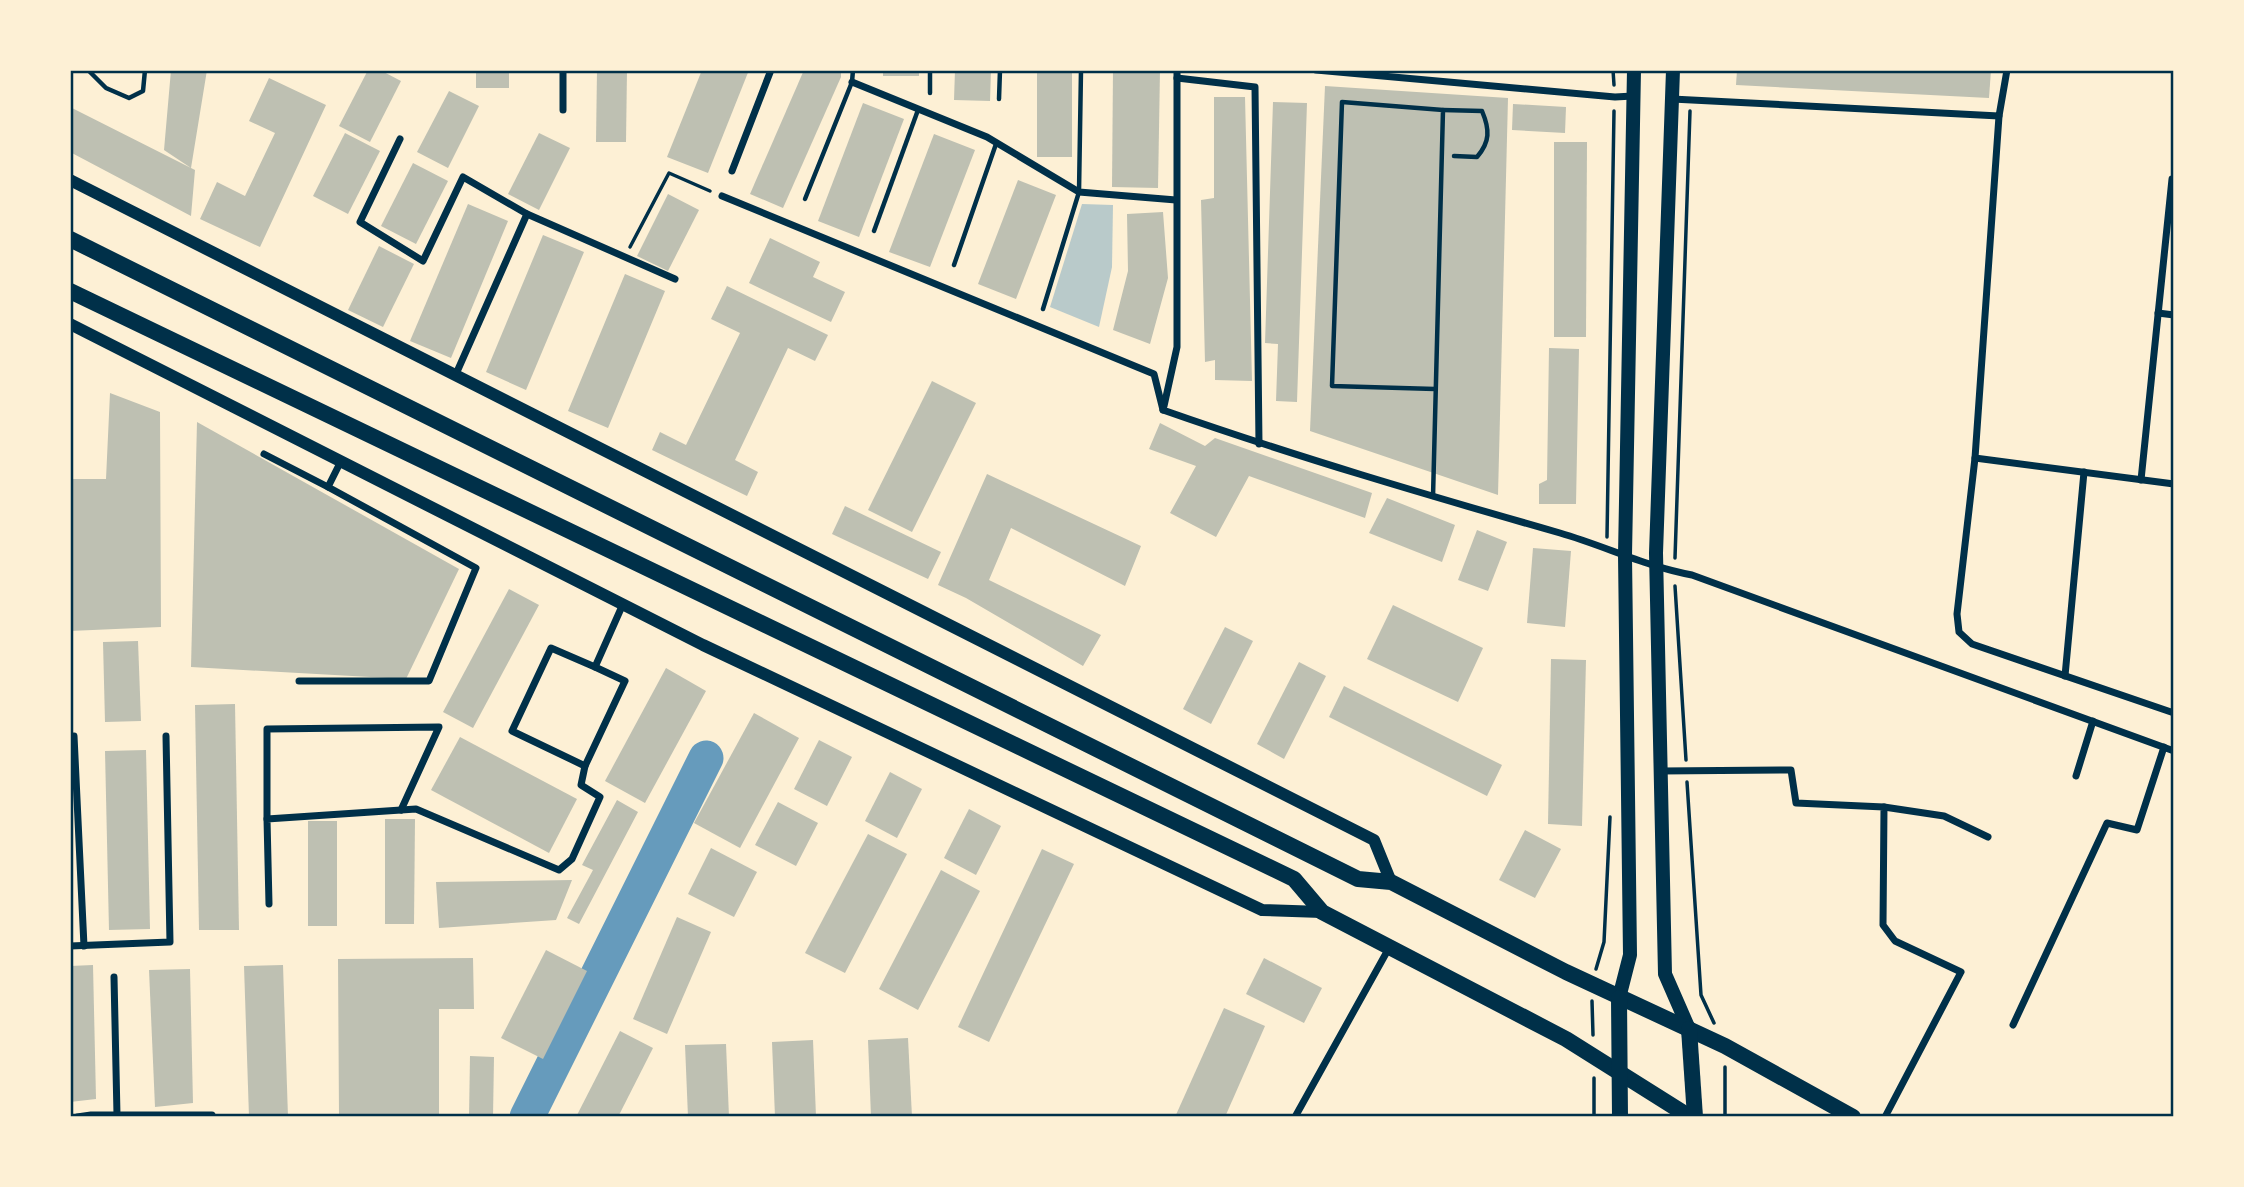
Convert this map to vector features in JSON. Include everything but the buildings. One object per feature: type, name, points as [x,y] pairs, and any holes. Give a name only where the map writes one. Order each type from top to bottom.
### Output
[{"type":"main road","points":[[1620,1117],[1619,998],[1630,955],[1625,555],[1634,70]]},
{"type":"main road","points":[[1673,70],[1656,567],[1665,974],[1689,1029],[1692,1117]]},
{"type":"main road","points":[[70,239],[1358,880],[1391,882],[1619,998],[1725,1046],[1853,1117]]},
{"type":"main road","points":[[70,291],[1294,879],[1322,912],[1566,1039],[1692,1117]]},
{"type":"street","points":[[563,70],[563,110]]},
{"type":"street","points":[[732,171],[771,70]]},
{"type":"street","points":[[1315,70],[1615,97],[1633,96]]},
{"type":"street","points":[[2007,70],[1999,116],[1975,457],[1957,614],[1959,632],[1972,644],[2174,713]]},
{"type":"street","points":[[1163,410],[1177,347],[1177,74],[1255,87],[1259,444]]},
{"type":"street","points":[[852,82],[997,143],[1079,192],[1176,200]]},
{"type":"street","points":[[1672,99],[1999,116]]},
{"type":"street","points":[[400,139],[360,222],[424,261],[463,177],[527,214],[675,279]]},
{"type":"street","points":[[2141,480],[2172,179]]},
{"type":"street","points":[[70,180],[1374,840],[1391,882]]},
{"type":"street","points":[[722,196],[1154,374],[1163,410]]},
{"type":"street","points":[[456,374],[527,214]]},
{"type":"street","points":[[2158,313],[2174,315]]},
{"type":"street","points":[[70,324],[728,657],[1262,910],[1322,912]]},
{"type":"street","points":[[1163,410],[1259,444],[1594,543],[1656,567],[1692,575],[2174,751]]},
{"type":"street","points":[[264,454],[476,568],[429,681],[299,681]]},
{"type":"street","points":[[1975,457],[2174,484]]},
{"type":"street","points":[[328,488],[341,461]]},
{"type":"street","points":[[2065,676],[2084,472]]},
{"type":"street","points":[[595,667],[623,604]]},
{"type":"street","points":[[267,819],[416,809],[559,870],[572,859],[600,797],[581,785],[585,766],[625,681],[551,648],[512,732],[585,766]]},
{"type":"street","points":[[2076,776],[2093,722]]},
{"type":"street","points":[[269,904],[267,729],[439,727],[401,810]]},
{"type":"street","points":[[74,736],[84,946]]},
{"type":"street","points":[[70,946],[170,942],[166,736]]},
{"type":"street","points":[[2013,1025],[2107,822],[2137,831],[2164,747]]},
{"type":"street","points":[[1661,771],[1791,771],[1796,803],[1884,807],[1944,816],[1988,837]]},
{"type":"street","points":[[1884,807],[1883,925],[1895,941],[1961,972],[1885,1117]]},
{"type":"street","points":[[1296,1117],[1390,948]]},
{"type":"street","points":[[114,976],[117,1115]]},
{"type":"street","points":[[77,1117],[212,1115]]},
{"type":"lane","points":[[88,70],[106,88],[129,98],[143,91],[145,70]]},
{"type":"lane","points":[[805,199],[852,82],[853,70]]},
{"type":"lane","points":[[930,70],[930,93]]},
{"type":"lane","points":[[999,99],[1000,70]]},
{"type":"lane","points":[[1043,309],[1079,192],[1082,70]]},
{"type":"lane","points":[[1435,389],[1332,386],[1342,103],[1482,111],[1488,125],[1487,145],[1476,157],[1454,156]]},
{"type":"lane","points":[[874,231],[918,109]]},
{"type":"lane","points":[[1433,497],[1443,110]]},
{"type":"lane","points":[[954,265],[997,143]]},
{"type":"path","points":[[1686,766],[1674,572],[1691,99]]},
{"type":"path","points":[[625,257],[668,173],[722,196]]},
{"type":"path","points":[[1687,780],[1701,995],[1725,1046],[1726,1117]]},
{"type":"shaded area","points":[[1082,204],[1113,205],[1112,267],[1099,327],[1050,307]]},
{"type":"waterway","points":[[527,1117],[706,758]]}]
